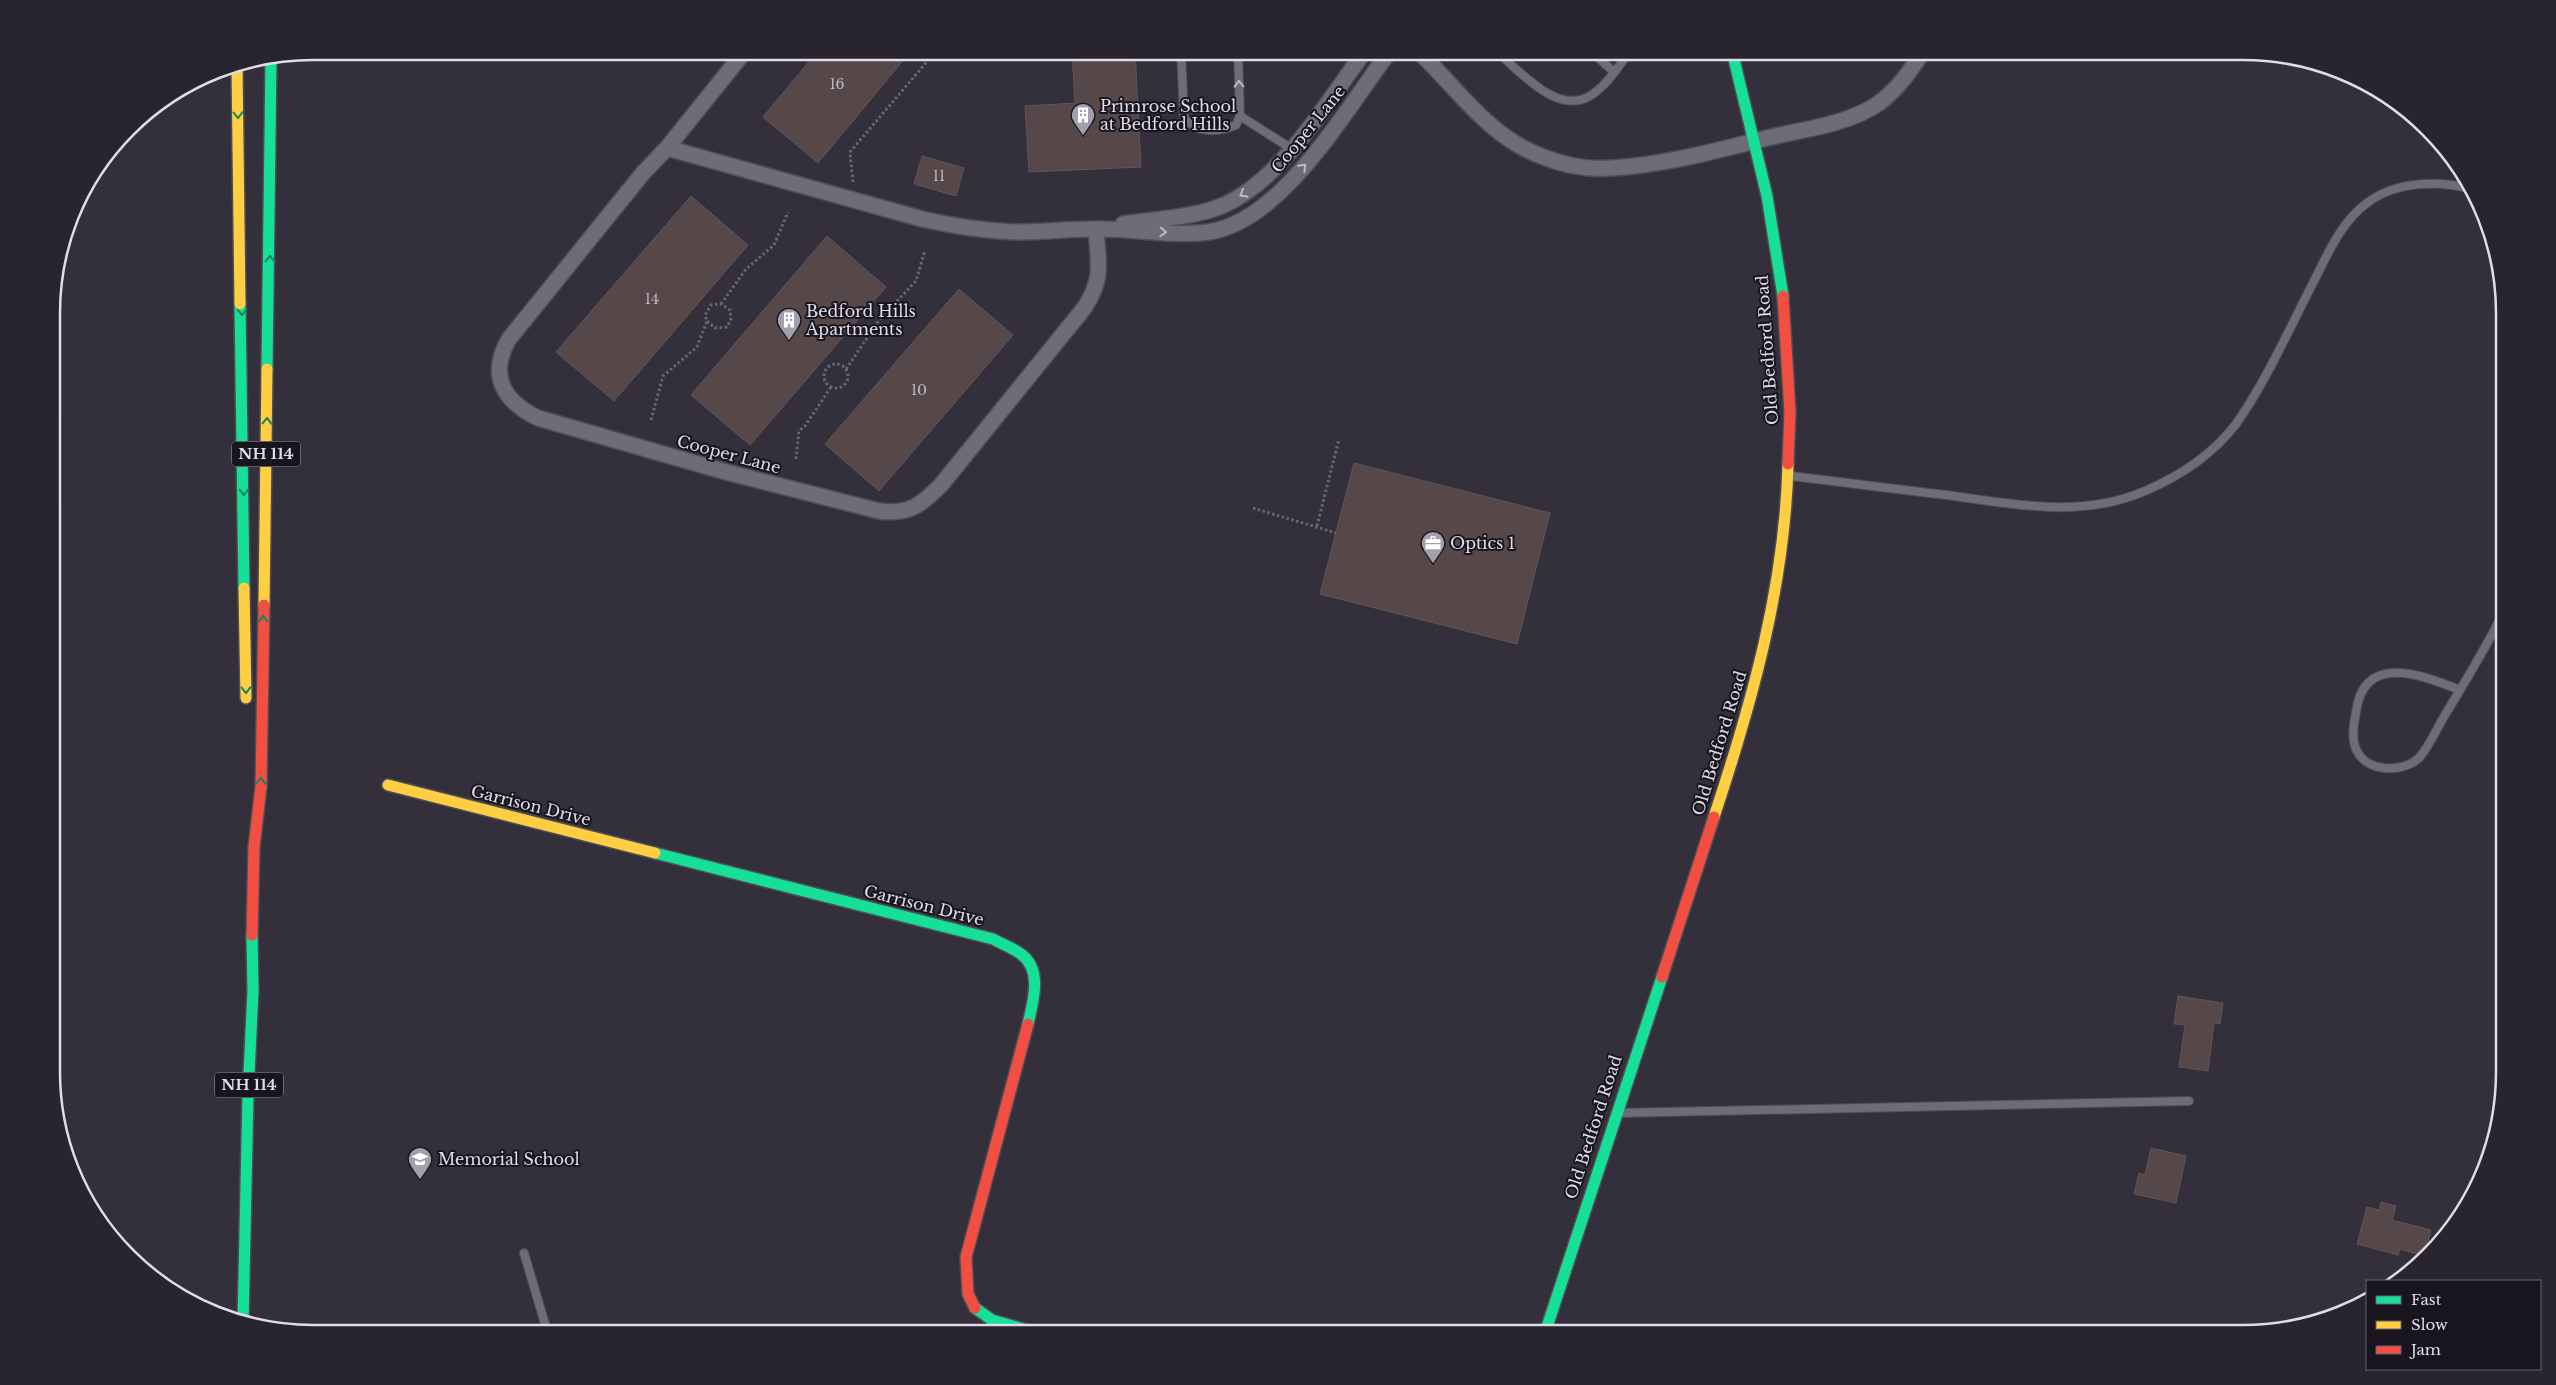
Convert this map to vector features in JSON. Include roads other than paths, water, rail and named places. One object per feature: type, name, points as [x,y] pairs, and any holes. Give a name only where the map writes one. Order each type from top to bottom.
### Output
[{"type":"street","name":"Cooper Lane","points":[[738,60],[509,339],[502,350],[499,364],[504,390],[512,403],[538,418],[726,472],[879,511],[898,514],[913,508],[941,485],[1085,308],[1096,290],[1099,279],[1096,229]]},
{"type":"street","name":"Cooper Lane","points":[[1096,229],[1203,211],[1223,205],[1256,186],[1292,149],[1358,60]]},
{"type":"street","name":"Cooper Lane","points":[[667,148],[956,227],[1016,232],[1096,229],[1188,234],[1231,226],[1253,215],[1309,161],[1383,60]]},
{"type":"street","points":[[1426,60],[1482,120],[1519,146],[1562,163],[1610,168],[1654,164],[1756,141],[1858,114],[1878,104],[1896,89],[1911,72],[1918,60]]},
{"type":"street","name":"Old Bedford Road","points":[[1548,1325],[1751,702],[1768,633],[1780,564],[1791,425],[1782,286],[1756,141],[1734,60]]},
{"type":"street","name":"NH 114","points":[[243,1315],[253,991],[254,847],[261,787],[271,64]]},
{"type":"street","name":"NH 114","points":[[237,72],[246,708]]},
{"type":"street","name":"Garrison Drive","points":[[388,785],[993,939],[1022,954],[1033,967],[1035,993],[966,1257],[964,1280],[971,1304],[988,1320],[1002,1325]]},
{"type":"street","name":"NH 114","points":[[249,794],[254,847]]},
{"type":"lane","points":[[1181,60],[1184,118],[1188,123],[1205,131],[1236,125],[1240,116],[1238,60]]},
{"type":"lane","points":[[1507,60],[1557,99],[1571,101],[1588,97],[1614,72],[1623,60]]},
{"type":"lane","points":[[1601,60],[1614,72]]},
{"type":"lane","points":[[1240,116],[1292,149]]},
{"type":"lane","points":[[1788,475],[2044,508],[2092,506],[2144,492],[2192,465],[2215,448],[2234,425],[2260,385],[2329,252],[2344,227],[2367,203],[2402,186],[2432,183],[2462,188]]},
{"type":"lane","points":[[2460,690],[2432,679],[2405,672],[2376,676],[2363,688],[2357,702],[2353,732],[2357,751],[2370,764],[2388,769],[2404,767],[2419,757],[2460,690],[2496,627]]},
{"type":"lane","points":[[1616,1113],[2189,1101]]},
{"type":"lane","points":[[524,1253],[545,1325]]},
{"type":"place","name":"Primrose School at Bedford Hills","points":[[1083,136]]},
{"type":"place","name":"Bedford Hills Apartments","points":[[789,341]]},
{"type":"place","name":"Optics 1","points":[[1433,564]]},
{"type":"place","name":"Memorial School","points":[[420,1180]]}]
